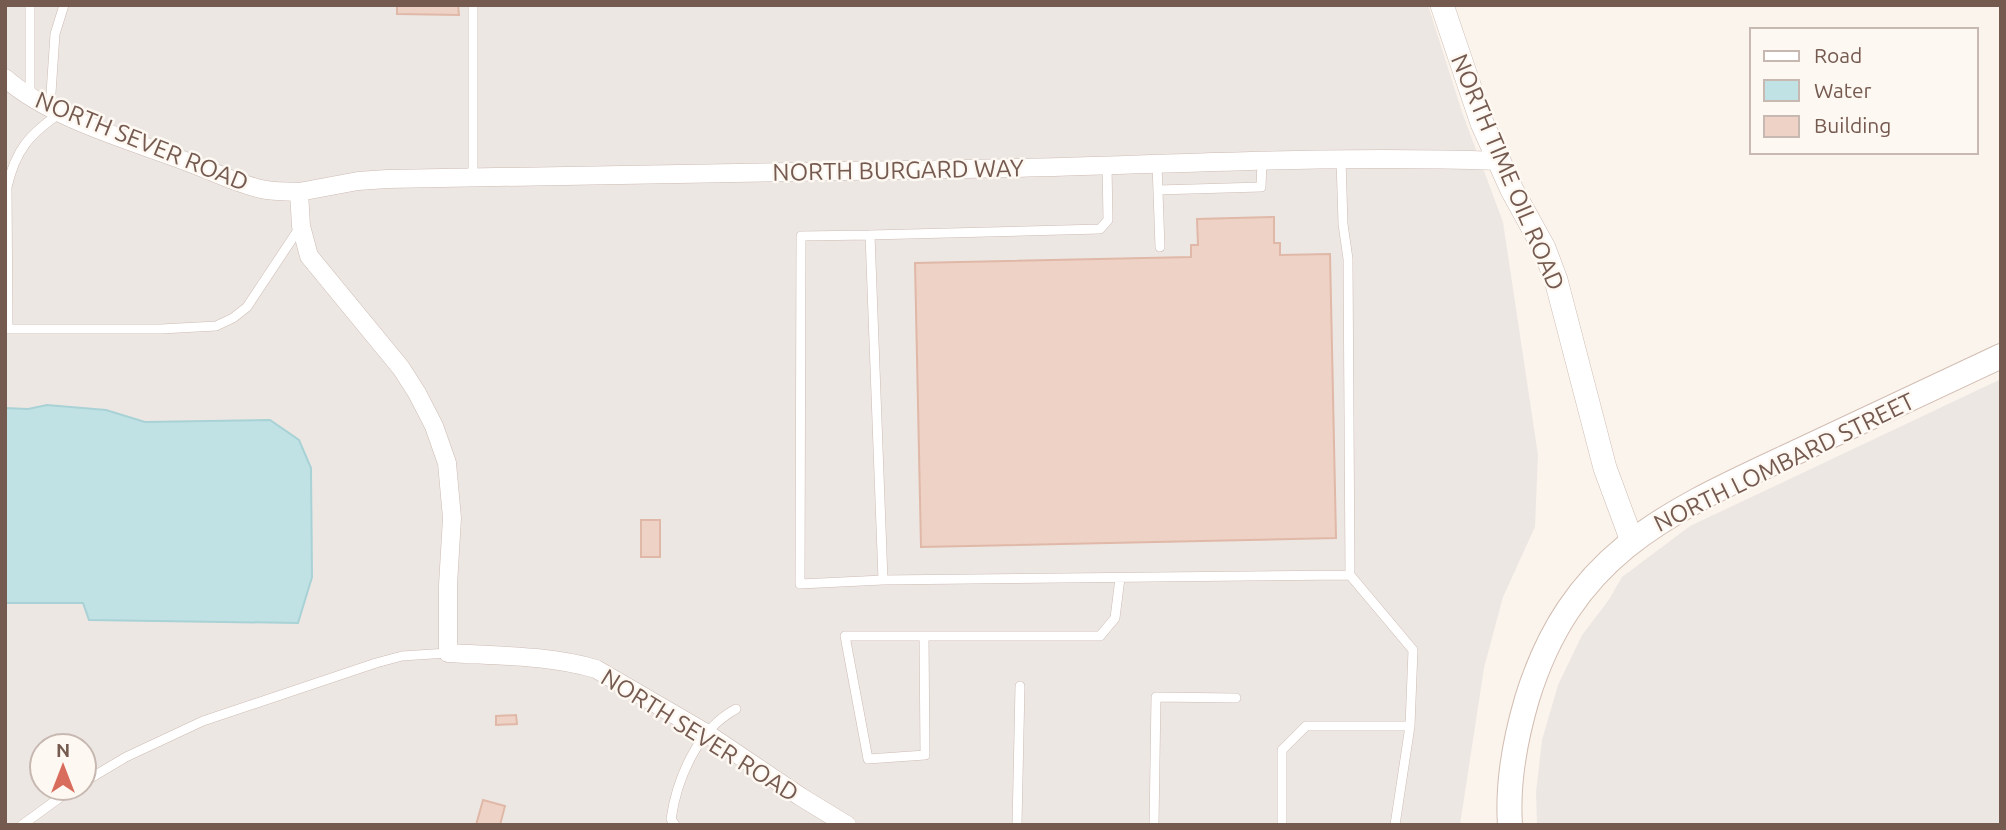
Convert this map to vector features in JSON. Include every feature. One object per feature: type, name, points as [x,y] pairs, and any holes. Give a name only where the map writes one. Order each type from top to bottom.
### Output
[{"type":"main road","name":"NORTH LOMBARD STREET","points":[[1510,825],[1510,783],[1516,738],[1530,689],[1560,620],[1606,564],[1632,541],[1684,506],[2001,356]]},
{"type":"street","name":"NORTH TIME OIL ROAD","points":[[1442,5],[1469,90],[1498,161],[1544,248],[1556,280],[1605,468],[1632,541]]},
{"type":"street","name":"NORTH SEVER ROAD","points":[[5,78],[30,97],[55,110],[238,182],[263,189],[299,192]]},
{"type":"street","name":"NORTH BURGARD WAY","points":[[299,192],[358,181],[473,177],[878,171],[1341,159],[1498,161]]},
{"type":"street","points":[[299,192],[301,226],[309,256],[401,368],[418,393],[434,426],[447,463],[452,504],[448,653]]},
{"type":"street","name":"NORTH SEVER ROAD","points":[[448,653],[557,661],[596,669],[706,733],[848,825]]},
{"type":"lane","points":[[30,5],[30,97]]},
{"type":"lane","points":[[64,5],[55,34],[55,110],[28,141],[12,165],[7,187],[6,329],[161,329],[216,326],[247,307],[301,226]]},
{"type":"lane","points":[[473,5],[473,177]]},
{"type":"lane","points":[[1341,159],[1342,224],[1348,259],[1350,575],[1413,650],[1410,726],[1395,825]]},
{"type":"lane","points":[[1158,190],[1261,187],[1262,161]]},
{"type":"lane","points":[[1157,164],[1160,247]]},
{"type":"lane","points":[[1107,166],[1108,220],[1100,229],[801,236],[800,584],[883,580],[1350,575]]},
{"type":"lane","points":[[870,236],[883,580]]},
{"type":"lane","points":[[924,636],[925,755],[868,759],[845,636],[924,636],[1100,636],[1115,618],[1120,578]]},
{"type":"lane","points":[[98,774],[126,757],[203,721],[376,663],[402,656],[448,653]]},
{"type":"lane","points":[[1017,825],[1020,686]]},
{"type":"lane","points":[[1154,825],[1156,697],[1236,698]]},
{"type":"lane","points":[[675,825],[671,819],[674,802],[688,765],[706,733],[736,709]]},
{"type":"lane","points":[[1282,825],[1282,750],[1306,726],[1410,726]]},
{"type":"lane","points":[[22,825],[54,802]]},
{"type":"shaded area","points":[[5,5],[1428,5],[1462,112],[1503,222],[1538,455],[1535,527],[1503,597],[1484,668],[1460,825],[5,825],[5,603],[83,603],[270,420],[145,422],[106,410],[47,405],[28,409],[5,408]]},
{"type":"shaded area","points":[[2001,379],[2001,825],[1537,825],[1536,792],[1542,740],[1558,685],[1582,635],[1608,601],[1622,577],[1690,526]]},
{"type":"water","points":[[47,405],[106,410],[145,422],[270,420],[299,440],[311,468],[312,577],[298,623],[89,620],[83,603],[5,603],[5,408],[28,409]]},
{"type":"building","points":[[397,5],[458,5],[459,15],[397,14]]},
{"type":"building","points":[[1274,217],[1274,243],[1280,243],[1280,255],[1330,254],[1336,538],[921,547],[915,263],[1191,257],[1191,245],[1198,245],[1197,219]]},
{"type":"building","points":[[641,520],[660,520],[660,557],[641,557]]},
{"type":"building","points":[[516,715],[517,724],[496,725],[496,716]]},
{"type":"building","points":[[483,800],[505,806],[500,825],[476,825]]}]
